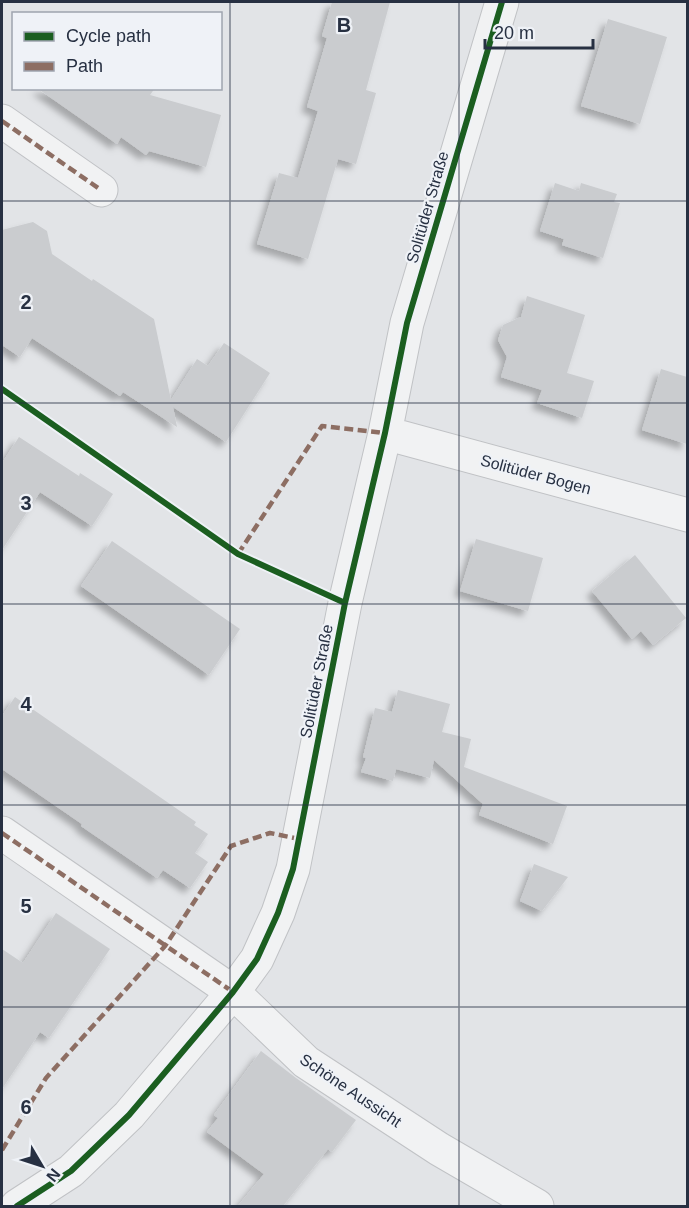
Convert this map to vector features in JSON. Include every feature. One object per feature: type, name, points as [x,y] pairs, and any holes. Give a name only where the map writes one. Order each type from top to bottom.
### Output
[{"type":"street","name":"Solitüder Straße","points":[[18,1206],[71,1171],[129,1116],[233,992],[257,959],[278,913],[293,869],[345,603],[385,433],[407,323],[502,2]]},
{"type":"street","points":[[2,121],[101,190]]},
{"type":"street","name":"Solitüder Bogen","points":[[385,433],[687,515]]},
{"type":"street","name":"Schöne Aussicht","points":[[2,833],[233,992],[306,1062],[439,1149],[537,1206]]},
{"type":"building","points":[[332,2],[390,2],[366,90],[376,93],[356,164],[338,159],[308,259],[257,244],[279,173],[298,178],[318,111],[307,107],[327,38],[322,36]]},
{"type":"building","points":[[608,19],[667,37],[640,124],[581,106]]},
{"type":"building","points":[[40,90],[154,90],[150,95],[221,115],[206,167],[149,151],[146,155],[121,137],[117,144]]},
{"type":"building","points":[[555,183],[579,191],[581,183],[617,194],[614,202],[620,203],[603,258],[562,245],[564,239],[540,231]]},
{"type":"building","points":[[33,222],[47,231],[52,254],[154,319],[171,400],[197,359],[208,366],[224,343],[270,373],[226,442],[173,407],[177,427],[123,392],[120,396],[32,338],[20,357],[2,345],[2,230]]},
{"type":"building","points":[[527,296],[585,315],[567,373],[594,381],[582,418],[537,403],[542,390],[501,377],[507,357],[498,340],[503,325],[521,317]]},
{"type":"building","points":[[661,369],[687,377],[687,444],[642,430]]},
{"type":"building","points":[[19,437],[79,476],[80,473],[113,494],[92,526],[40,492],[2,550],[2,463]]},
{"type":"building","points":[[476,539],[543,558],[528,611],[460,591]]},
{"type":"building","points":[[112,541],[240,629],[209,675],[81,586]]},
{"type":"building","points":[[635,555],[686,618],[653,645],[641,631],[632,639],[592,591]]},
{"type":"building","points":[[398,690],[450,704],[442,732],[471,739],[464,767],[567,806],[553,844],[479,815],[483,804],[434,760],[430,778],[396,769],[393,781],[361,772],[366,758],[363,757],[375,708],[392,712]]},
{"type":"building","points":[[15,697],[196,822],[194,825],[208,834],[195,853],[208,862],[190,888],[163,870],[157,878],[2,769],[2,716]]},
{"type":"building","points":[[534,864],[568,877],[542,911],[520,901]]},
{"type":"building","points":[[56,913],[110,949],[49,1038],[40,1032],[2,1089],[2,949],[23,963]]},
{"type":"building","points":[[261,1051],[356,1120],[332,1152],[328,1149],[283,1206],[238,1206],[264,1174],[207,1132],[218,1118],[214,1115]]},
{"type":"marked path","points":[[2,121],[101,190]]},
{"type":"marked path","points":[[238,554],[322,426],[385,433]]},
{"type":"marked path","points":[[2,833],[233,992],[230,995]]},
{"type":"marked path","points":[[2,1150],[46,1078],[165,946],[231,846],[270,833],[299,839]]},
{"type":"cycle path","points":[[17,1206],[71,1171],[129,1115],[233,992],[257,959],[278,913],[293,869],[345,603],[385,433],[407,323],[502,2]]},
{"type":"cycle path","points":[[2,389],[238,554],[345,603]]}]
